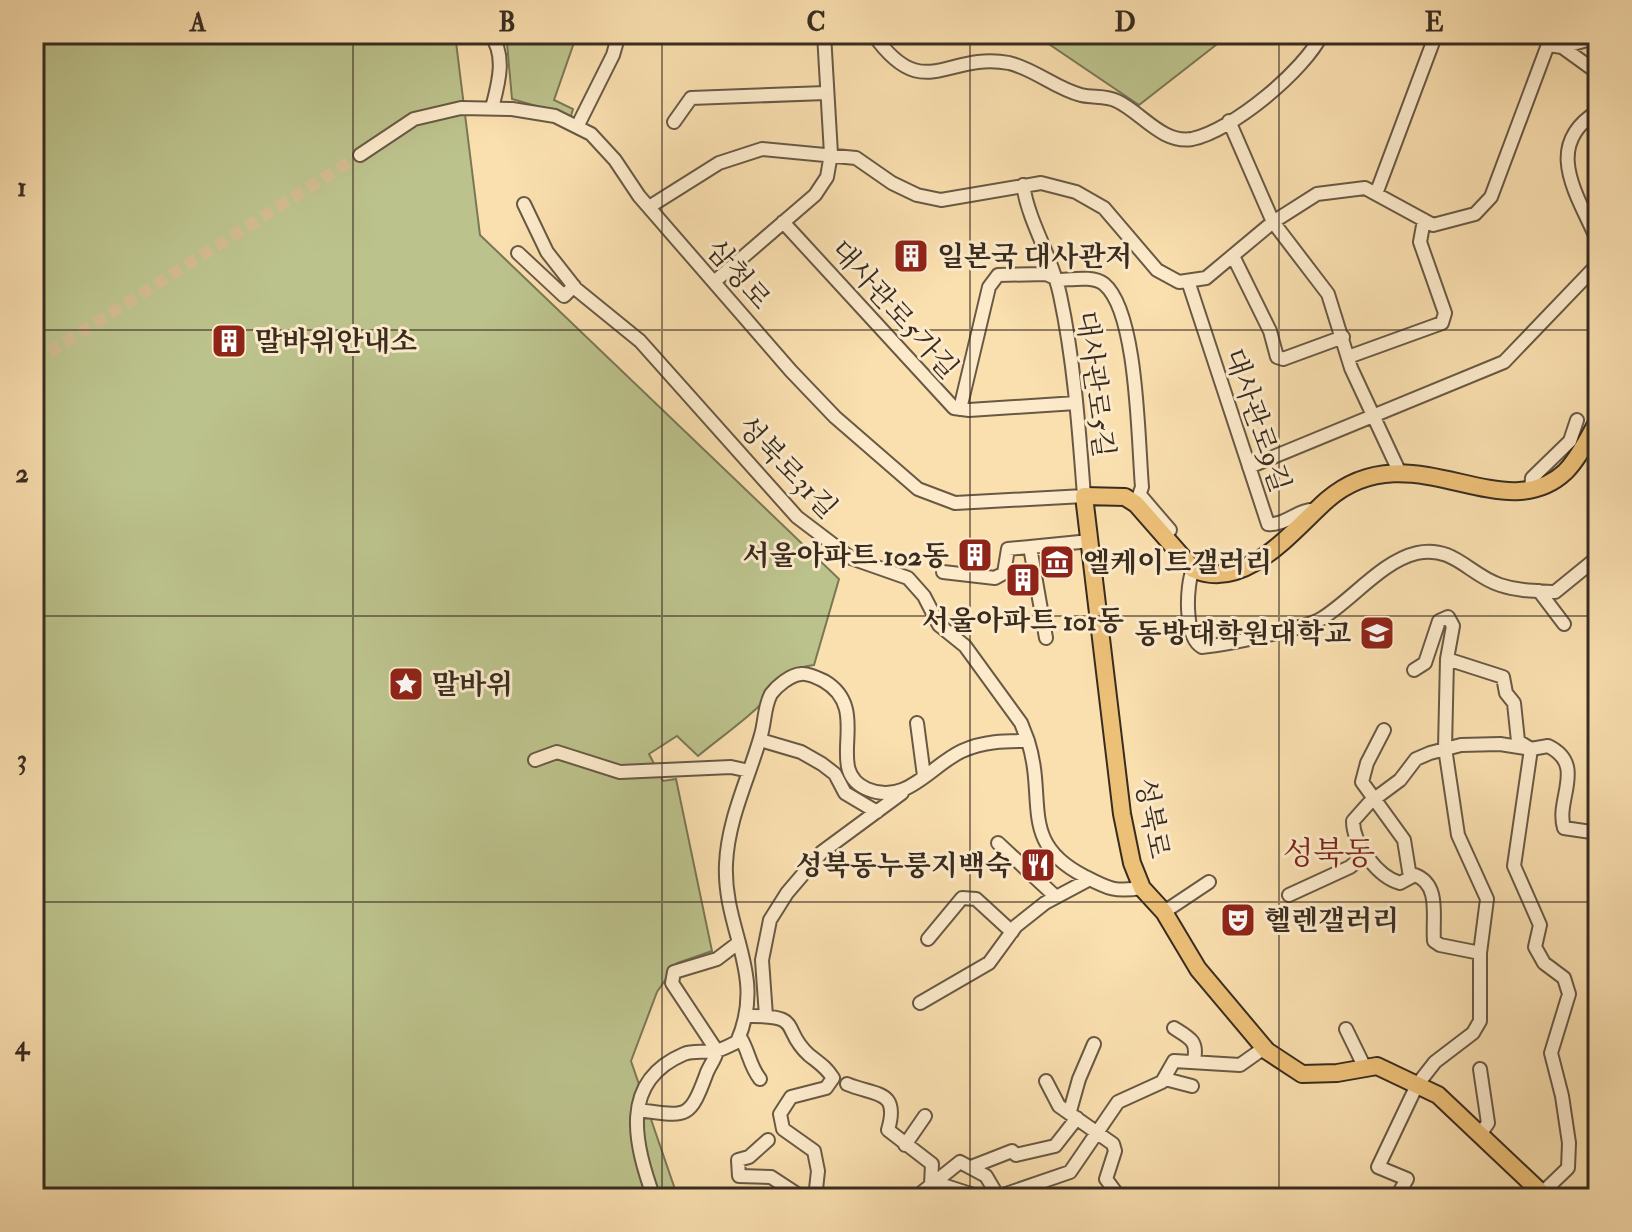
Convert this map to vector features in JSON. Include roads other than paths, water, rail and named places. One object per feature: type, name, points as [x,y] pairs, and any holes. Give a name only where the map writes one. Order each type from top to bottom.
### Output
[{"type":"main road","points":[[1084,496],[1138,500],[1193,569],[1217,572],[1249,565],[1280,548],[1333,495],[1371,476],[1399,471],[1503,492],[1531,488],[1563,474],[1593,446],[1598,421]]},
{"type":"main road","name":"성북로","points":[[1084,496],[1122,814],[1132,863],[1142,888],[1164,912],[1198,969],[1264,1048],[1302,1074],[1377,1066],[1438,1095],[1544,1196]]},
{"type":"street","points":[[490,34],[498,53],[500,78],[492,108]]},
{"type":"street","points":[[577,127],[613,55],[619,34]]},
{"type":"street","points":[[714,282],[815,195],[827,177],[831,154],[824,34]]},
{"type":"street","points":[[873,34],[890,58],[907,69],[925,73],[989,62],[1010,64],[1083,95],[1117,100],[1171,136],[1190,139],[1229,121],[1302,66],[1322,34]]},
{"type":"street","points":[[1376,194],[1436,34]]},
{"type":"street","points":[[1562,47],[1598,37]]},
{"type":"street","points":[[649,207],[739,155],[762,149],[831,154],[856,158],[905,189],[941,200],[1041,183],[1076,192],[1104,208],[1133,237],[1157,270],[1179,282],[1188,281],[1206,278],[1273,222],[1317,194],[1365,188],[1433,225],[1475,214],[1491,197],[1550,39],[1598,73]]},
{"type":"street","points":[[674,122],[691,98],[826,93]]},
{"type":"street","name":"삼청로","points":[[360,155],[414,119],[461,108],[492,108],[555,116],[591,134],[615,160],[649,207],[835,417],[918,489],[955,503],[1084,496]]},
{"type":"street","points":[[1598,111],[1567,145],[1565,164],[1598,242]]},
{"type":"street","points":[[1229,121],[1273,222],[1328,294],[1348,357],[1399,471]]},
{"type":"street","name":"대사관로5길","points":[[1023,185],[1026,208],[1056,279],[1076,403],[1084,496]]},
{"type":"street","name":"성북로31길","points":[[524,204],[547,252],[574,286],[650,353],[797,517],[851,558],[908,578],[924,596],[939,625],[965,646],[1021,723],[1028,741],[1042,842],[1052,856],[1115,892],[1142,888]]},
{"type":"street","points":[[1348,357],[1442,323],[1445,313],[1420,242],[1424,220]]},
{"type":"street","name":"대사관로5가길","points":[[783,222],[947,402],[960,409],[1076,403]]},
{"type":"street","points":[[518,253],[564,296],[574,286]]},
{"type":"street","points":[[1233,256],[1270,331],[1277,357],[1283,359],[1343,337]]},
{"type":"street","points":[[1249,467],[1504,362],[1598,264]]},
{"type":"street","name":"대사관로5길","points":[[960,409],[989,287],[998,275],[1046,274],[1056,279]]},
{"type":"street","points":[[1056,279],[1095,280],[1106,285],[1128,328],[1138,500],[1170,530]]},
{"type":"street","name":"대사관로9길","points":[[1188,281],[1268,524],[1276,525],[1307,509],[1317,510]]},
{"type":"street","points":[[637,363],[650,353]]},
{"type":"street","points":[[1531,488],[1532,478],[1570,441],[1577,420]]},
{"type":"street","points":[[943,572],[1001,577],[1008,549],[1090,541]]},
{"type":"street","points":[[1030,547],[1046,638]]},
{"type":"street","points":[[1193,569],[1188,581],[1192,637],[1202,647],[1317,622],[1354,597],[1396,560],[1418,553],[1456,557],[1498,585],[1555,592],[1598,557]]},
{"type":"street","points":[[1539,591],[1564,624]]},
{"type":"street","points":[[1396,1198],[1407,1179],[1378,1167],[1417,1085],[1435,1062],[1473,1033],[1480,1021],[1480,953],[1487,899],[1458,835],[1445,748],[1447,659],[1453,626],[1448,617],[1443,617],[1436,626],[1425,663],[1414,670]]},
{"type":"street","points":[[1447,659],[1503,677],[1506,693],[1514,703],[1518,741],[1531,749]]},
{"type":"street","points":[[654,1198],[642,1166],[638,1110],[648,1080],[686,1053],[717,1051],[737,1042],[748,1016],[750,984],[738,943],[726,865],[732,824],[760,740],[765,711],[781,683],[801,674],[819,678],[836,688],[848,705],[845,765],[863,788],[878,793],[902,793]]},
{"type":"street","points":[[917,723],[924,776]]},
{"type":"street","points":[[1384,730],[1367,763],[1362,782],[1404,840],[1410,877]]},
{"type":"street","points":[[760,740],[801,752],[822,764],[835,774],[845,793],[877,812]]},
{"type":"street","points":[[766,1016],[762,960],[770,920],[787,893],[822,852],[963,751],[992,741],[1028,741]]},
{"type":"street","points":[[1480,953],[1434,941],[1432,888],[1425,879],[1410,877],[1400,883],[1389,880],[1366,854],[1353,830],[1353,821],[1400,780],[1416,759],[1445,748],[1500,744],[1531,749],[1548,746],[1568,764],[1569,780],[1562,820],[1564,828],[1598,833]]},
{"type":"street","points":[[1531,749],[1514,866],[1540,925],[1535,947],[1544,963],[1564,978],[1569,994],[1551,1053],[1565,1112],[1568,1168],[1544,1196]]},
{"type":"street","points":[[535,760],[557,752],[620,772],[731,767],[749,771]]},
{"type":"street","points":[[998,843],[1056,897]]},
{"type":"street","points":[[1289,895],[1350,867],[1366,854]]},
{"type":"street","points":[[920,1003],[989,963],[1012,932],[1056,897],[1090,879]]},
{"type":"street","points":[[1164,912],[1209,882]]},
{"type":"street","points":[[928,939],[962,898],[976,899],[1012,932]]},
{"type":"street","points":[[717,1051],[672,983],[674,972],[717,959],[738,943]]},
{"type":"street","points":[[748,1016],[784,1020],[793,1027],[807,1053],[828,1069],[833,1078],[826,1088],[791,1097],[780,1114],[783,1129],[814,1151],[818,1171],[815,1197]]},
{"type":"street","points":[[1174,1028],[1194,1040],[1197,1046],[1194,1060]]},
{"type":"street","points":[[1346,1029],[1365,1068]]},
{"type":"street","points":[[740,1037],[748,1050],[749,1064],[760,1079]]},
{"type":"street","points":[[971,1167],[1012,1151],[1016,1155],[1055,1146],[1074,1115],[1079,1079],[1094,1044]]},
{"type":"street","points":[[915,1198],[960,1162],[986,1176],[996,1193],[1003,1195],[1070,1172],[1118,1102],[1165,1079],[1174,1061],[1240,1065],[1264,1048]]},
{"type":"street","points":[[638,1110],[667,1114],[685,1112],[695,1105],[717,1051]]},
{"type":"street","points":[[1480,1069],[1488,1123],[1481,1133]]},
{"type":"street","points":[[1165,1079],[1192,1086]]},
{"type":"street","points":[[1046,1081],[1059,1106],[1113,1144],[1115,1151],[1106,1179],[1120,1198]]},
{"type":"street","points":[[847,1084],[881,1094],[890,1103],[893,1113],[888,1130],[932,1164],[931,1185],[945,1198]]},
{"type":"street","points":[[905,1145],[925,1116]]},
{"type":"street","points":[[768,1140],[749,1157],[738,1160],[739,1176],[771,1177],[800,1196],[847,1198]]},
{"type":"street","points":[[931,1185],[983,1198]]},
{"type":"street","points":[[1582,1198],[1598,1190]]},
{"type":"street","points":[[872,1198],[894,1198]]},
{"type":"tunnel","points":[[34,362],[360,155]]},
{"type":"place","name":"일본국 대사관저","points":[[911,256]]},
{"type":"place","name":"말바위안내소","points":[[229,341]]},
{"type":"place","name":"서울아파트 102동","points":[[975,555]]},
{"type":"place","name":"엘케이트갤러리","points":[[1057,562]]},
{"type":"place","name":"서울아파트 101동","points":[[1023,580]]},
{"type":"place","name":"동방대학원대학교","points":[[1377,633]]},
{"type":"place","name":"말바위","points":[[406,684]]},
{"type":"place","name":"성북동누룽지백숙","points":[[1038,865]]},
{"type":"place","name":"헬렌갤러리","points":[[1238,920]]},
{"type":"district","name":"성북동","points":[[1329,853]]}]
